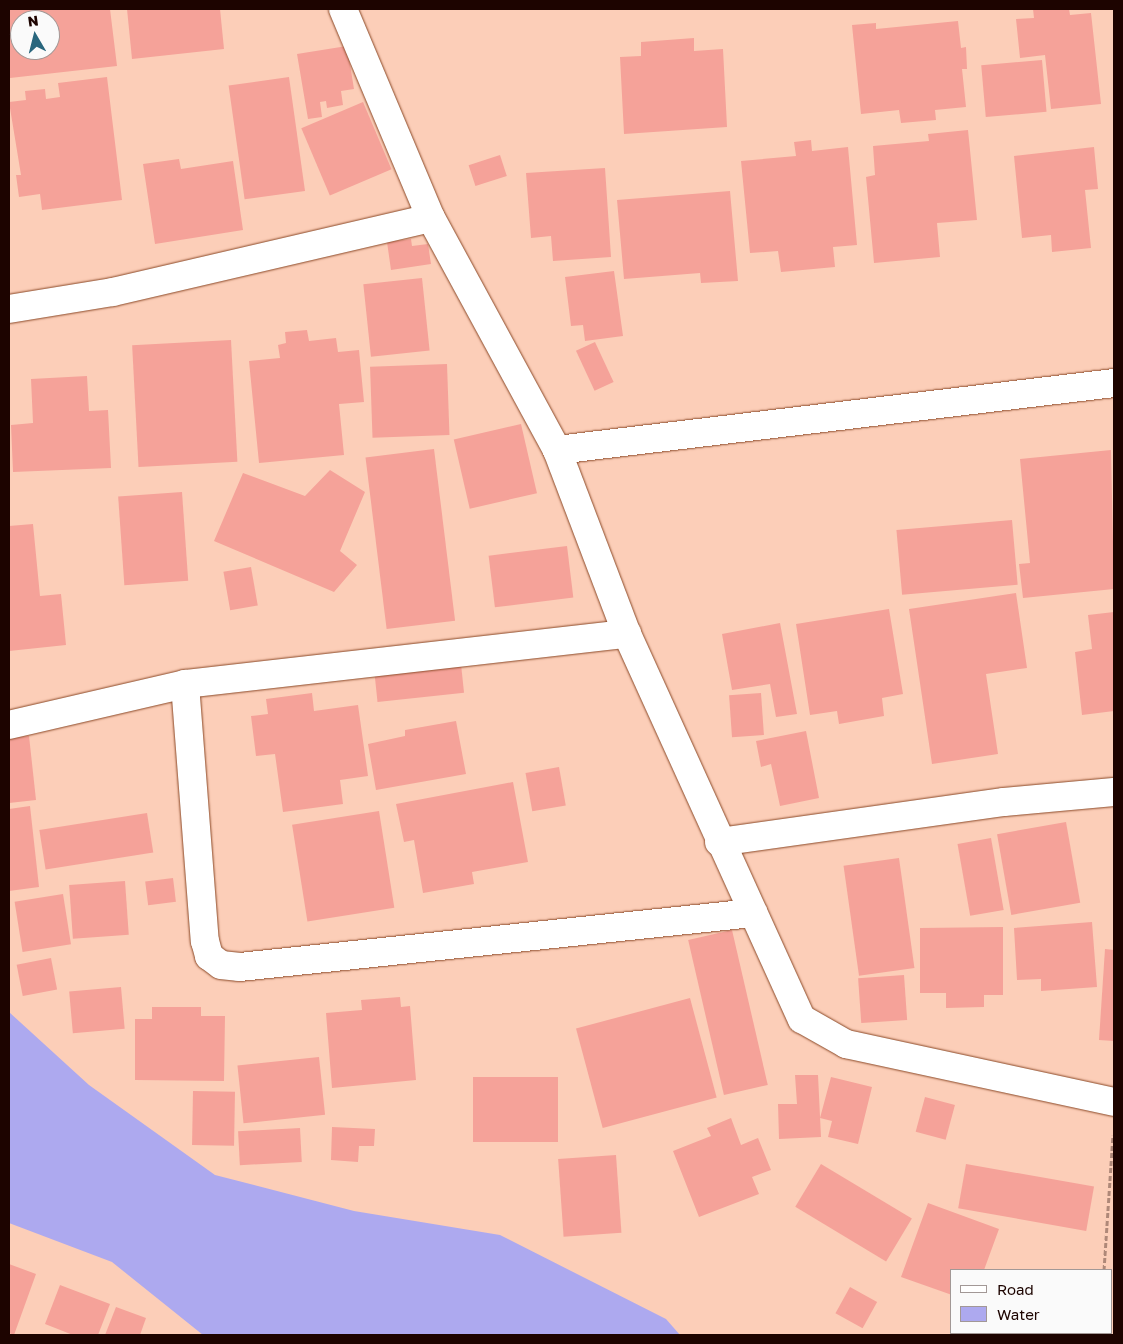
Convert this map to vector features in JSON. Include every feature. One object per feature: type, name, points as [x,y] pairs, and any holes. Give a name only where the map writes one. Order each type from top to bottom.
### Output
[{"type":"street","points":[[342,9],[431,218],[557,450],[628,634],[719,842],[753,913],[790,998],[802,1019],[820,1032],[846,1044],[1114,1102]]},
{"type":"street","points":[[9,309],[113,292],[431,218]]},
{"type":"street","points":[[557,450],[1114,383]]},
{"type":"street","points":[[9,725],[184,684],[628,634]]},
{"type":"street","points":[[184,684],[205,941],[209,956],[221,964],[240,967],[753,913]]},
{"type":"street","points":[[719,842],[1004,802],[1114,792]]},
{"type":"path","points":[[1104,1269],[1114,1125]]},
{"type":"water","points":[[9,1012],[89,1085],[215,1175],[354,1211],[500,1235],[666,1319],[680,1335],[203,1335],[112,1262],[9,1223]]},
{"type":"building","points":[[9,9],[110,9],[117,66],[10,78]]},
{"type":"building","points":[[127,9],[220,9],[224,49],[132,59]]},
{"type":"building","points":[[1033,9],[1069,9],[1070,15],[1091,13],[1101,104],[1051,109],[1045,55],[1020,58],[1016,19],[1034,18]]},
{"type":"building","points":[[958,21],[961,48],[966,47],[967,69],[962,69],[966,107],[935,110],[936,120],[901,123],[899,110],[861,114],[852,25],[876,23],[876,29]]},
{"type":"building","points":[[694,38],[694,51],[723,49],[727,127],[624,134],[620,57],[641,56],[641,42]]},
{"type":"building","points":[[347,46],[354,89],[341,91],[343,105],[327,108],[326,101],[320,102],[322,117],[308,119],[297,54]]},
{"type":"building","points":[[1042,60],[1047,112],[986,117],[981,65]]},
{"type":"building","points":[[107,77],[122,200],[42,210],[40,194],[19,197],[16,175],[21,175],[9,102],[26,100],[25,91],[45,89],[46,99],[60,97],[58,83]]},
{"type":"building","points":[[289,77],[305,191],[245,199],[229,85]]},
{"type":"building","points":[[363,102],[392,169],[330,195],[301,128]]},
{"type":"building","points":[[968,130],[977,220],[937,223],[940,257],[874,263],[866,177],[875,175],[873,146],[929,141],[928,134]]},
{"type":"building","points":[[811,140],[812,151],[848,147],[857,245],[833,247],[835,267],[781,272],[778,251],[750,253],[741,161],[796,156],[794,142]]},
{"type":"building","points":[[1094,147],[1098,189],[1085,190],[1091,248],[1052,252],[1051,235],[1022,238],[1014,156]]},
{"type":"building","points":[[500,155],[507,176],[475,186],[469,165]]},
{"type":"building","points":[[179,159],[181,169],[233,161],[243,230],[155,244],[143,164]]},
{"type":"building","points":[[605,168],[611,257],[553,261],[551,236],[531,238],[526,173]]},
{"type":"building","points":[[730,191],[738,281],[701,283],[700,273],[624,279],[617,200]]},
{"type":"building","points":[[411,239],[412,246],[428,244],[431,264],[391,270],[387,242]]},
{"type":"building","points":[[614,271],[623,336],[585,341],[583,325],[571,326],[565,277]]},
{"type":"building","points":[[422,278],[430,351],[371,357],[363,284]]},
{"type":"building","points":[[307,330],[309,341],[336,338],[338,352],[359,350],[364,402],[339,404],[344,455],[259,463],[249,361],[280,358],[278,345],[286,343],[285,332]]},
{"type":"building","points":[[231,340],[237,462],[139,467],[132,345]]},
{"type":"building","points":[[595,342],[614,382],[595,391],[576,351]]},
{"type":"building","points":[[447,364],[449,435],[373,438],[370,367]]},
{"type":"building","points":[[87,376],[89,411],[108,410],[111,468],[13,472],[11,425],[33,423],[31,379]]},
{"type":"building","points":[[521,424],[537,493],[470,509],[454,440]]},
{"type":"building","points":[[434,449],[455,621],[387,629],[366,457]]},
{"type":"building","points":[[1111,450],[1114,589],[1023,598],[1019,564],[1030,563],[1020,459]]},
{"type":"building","points":[[330,470],[365,492],[340,551],[357,565],[334,592],[214,541],[243,473],[305,496]]},
{"type":"building","points":[[182,492],[188,581],[124,585],[118,496]]},
{"type":"building","points":[[1012,520],[1018,585],[902,595],[896,530]]},
{"type":"building","points":[[33,524],[40,596],[61,594],[66,645],[9,651],[9,526]]},
{"type":"building","points":[[567,546],[573,598],[495,607],[489,556]]},
{"type":"building","points":[[251,567],[258,605],[230,610],[223,572]]},
{"type":"building","points":[[1016,593],[1027,668],[986,674],[998,754],[932,764],[909,609]]},
{"type":"building","points":[[889,609],[903,694],[882,698],[884,716],[839,724],[837,711],[810,715],[796,624]]},
{"type":"building","points":[[1114,612],[1114,711],[1082,715],[1075,652],[1092,649],[1088,615]]},
{"type":"building","points":[[780,623],[797,714],[776,717],[770,684],[732,690],[722,634]]},
{"type":"building","points":[[461,664],[464,693],[378,702],[374,673]]},
{"type":"building","points":[[312,693],[314,711],[358,705],[368,776],[340,780],[343,804],[283,812],[275,754],[256,756],[251,716],[268,714],[266,699]]},
{"type":"building","points":[[761,693],[764,735],[732,737],[729,695]]},
{"type":"building","points":[[456,721],[466,774],[376,790],[368,744],[405,736],[405,730]]},
{"type":"building","points":[[806,731],[819,798],[780,806],[771,764],[761,767],[756,741]]},
{"type":"building","points":[[29,736],[36,800],[9,803],[9,738]]},
{"type":"building","points":[[559,767],[566,805],[532,811],[526,773]]},
{"type":"building","points":[[513,782],[528,862],[472,872],[474,884],[423,893],[414,840],[404,842],[396,804]]},
{"type":"building","points":[[30,806],[39,887],[9,891],[9,809]]},
{"type":"building","points":[[379,811],[394,908],[307,922],[292,825]]},
{"type":"building","points":[[147,813],[153,853],[46,870],[39,830]]},
{"type":"building","points":[[1066,822],[1080,903],[1011,915],[997,834]]},
{"type":"building","points":[[991,838],[1004,910],[970,916],[958,844]]},
{"type":"building","points":[[899,858],[914,968],[859,976],[844,866]]},
{"type":"building","points":[[173,878],[176,902],[148,905],[145,881]]},
{"type":"building","points":[[125,881],[129,935],[73,939],[69,885]]},
{"type":"building","points":[[63,894],[71,944],[23,952],[15,902]]},
{"type":"building","points":[[1092,922],[1097,987],[1041,991],[1041,979],[1017,980],[1014,928]]},
{"type":"building","points":[[1003,927],[1003,995],[984,995],[984,1007],[946,1008],[946,993],[920,993],[920,928]]},
{"type":"building","points":[[732,930],[768,1085],[724,1095],[688,940]]},
{"type":"building","points":[[1105,949],[1114,950],[1114,1041],[1099,1040]]},
{"type":"building","points":[[51,958],[57,989],[23,996],[17,965]]},
{"type":"building","points":[[904,975],[907,1020],[861,1023],[858,978]]},
{"type":"building","points":[[121,987],[125,1029],[73,1033],[69,992]]},
{"type":"building","points":[[400,997],[401,1007],[410,1006],[416,1080],[332,1088],[326,1013],[362,1010],[361,1000]]},
{"type":"building","points":[[690,998],[717,1097],[603,1128],[576,1029]]},
{"type":"building","points":[[152,1007],[201,1007],[201,1016],[225,1016],[224,1081],[135,1080],[135,1019],[152,1019]]},
{"type":"building","points":[[319,1057],[325,1115],[244,1123],[237,1066]]},
{"type":"building","points":[[795,1075],[818,1075],[821,1137],[779,1139],[778,1104],[797,1104]]},
{"type":"building","points":[[473,1077],[558,1077],[558,1142],[473,1142]]},
{"type":"building","points":[[831,1077],[872,1087],[858,1144],[828,1137],[832,1121],[820,1118]]},
{"type":"building","points":[[193,1091],[235,1092],[234,1146],[192,1145]]},
{"type":"building","points":[[925,1097],[955,1105],[946,1140],[916,1132]]},
{"type":"building","points":[[731,1118],[741,1145],[758,1138],[771,1170],[752,1177],[759,1194],[699,1217],[673,1151],[711,1136],[707,1128]]},
{"type":"building","points":[[332,1127],[375,1129],[374,1146],[359,1146],[358,1162],[331,1160]]},
{"type":"building","points":[[300,1128],[302,1162],[240,1165],[238,1131]]},
{"type":"building","points":[[616,1155],[621,1233],[564,1237],[558,1159]]},
{"type":"building","points":[[821,1164],[912,1219],[886,1261],[795,1207]]},
{"type":"building","points":[[966,1164],[1094,1187],[1086,1231],[958,1208]]},
{"type":"building","points":[[928,1203],[999,1229],[984,1269],[950,1269],[950,1294],[901,1277]]},
{"type":"building","points":[[9,1264],[36,1274],[14,1335],[9,1333]]},
{"type":"building","points":[[60,1285],[110,1304],[98,1335],[73,1335],[45,1324]]},
{"type":"building","points":[[850,1287],[877,1302],[863,1328],[835,1313]]},
{"type":"building","points":[[116,1307],[146,1318],[140,1335],[105,1335]]},
{"type":"building","points":[[966,1334],[1020,1334],[1020,1335]]}]
